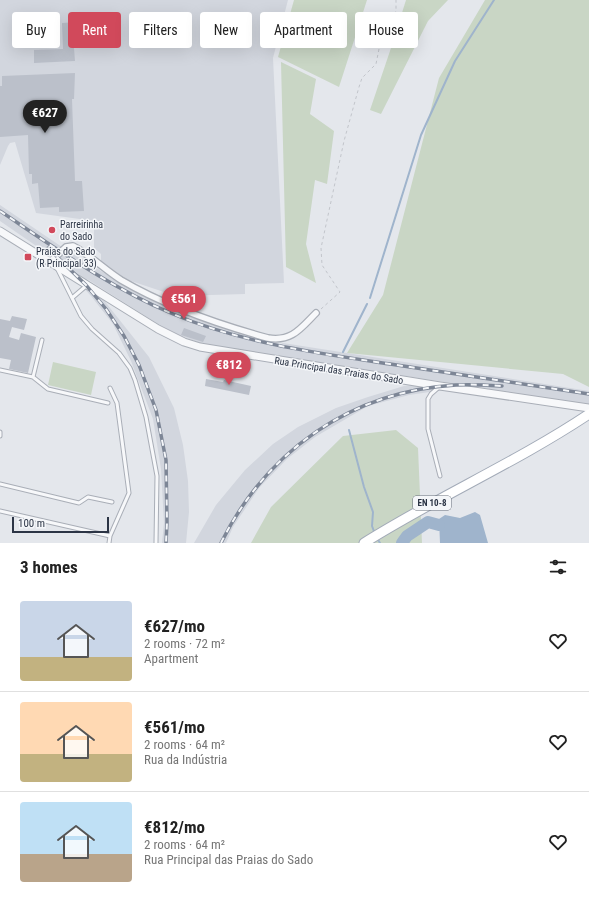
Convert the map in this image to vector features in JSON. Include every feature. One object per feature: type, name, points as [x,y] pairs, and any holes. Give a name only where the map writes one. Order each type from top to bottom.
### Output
[{"type":"main road","name":"EN 10-8","points":[[364,543],[418,511],[502,466],[568,428],[589,414]]},
{"type":"street","name":"Rua Principal das Praias do Sado","points":[[0,231],[158,329],[184,342],[200,347],[440,386],[589,408]]},
{"type":"street","points":[[53,264],[66,247],[73,246],[120,279],[152,297],[222,325],[268,338],[287,338],[297,331],[316,313]]},
{"type":"lane","points":[[53,264],[84,320],[123,358],[130,368],[135,380],[146,417],[158,476],[156,543]]},
{"type":"lane","points":[[72,298],[86,285]]},
{"type":"lane","points":[[34,377],[42,340]]},
{"type":"lane","points":[[0,370],[34,377],[48,389],[108,403]]},
{"type":"lane","points":[[440,386],[429,397],[428,418],[429,437],[440,476]]},
{"type":"lane","points":[[109,543],[110,536],[129,493],[117,403],[110,388]]},
{"type":"lane","points":[[0,484],[79,502],[88,497],[112,502]]},
{"type":"lane","points":[[0,511],[110,536]]},
{"type":"path","points":[[316,313],[340,292],[322,265],[321,248],[344,141],[359,87],[362,78],[376,64],[383,29],[396,11],[396,0]]},
{"type":"shaded area","points":[[0,0],[288,0],[285,12],[260,12],[260,48],[276,48],[273,58],[284,283],[245,284],[245,294],[176,296],[128,280],[101,263],[101,254],[94,248],[94,221],[36,213],[15,142],[10,143],[8,146],[0,165]]},
{"type":"shaded area","points":[[0,205],[59,245],[127,287],[164,306],[222,328],[281,344],[283,343],[589,391],[589,405],[471,386],[409,395],[368,406],[315,437],[287,459],[259,488],[233,527],[226,543],[194,543],[216,505],[245,470],[273,444],[298,427],[336,408],[368,397],[404,386],[444,382],[202,344],[177,334],[158,324],[87,279],[149,357],[174,408],[183,445],[188,481],[189,512],[186,543],[162,543],[164,523],[161,469],[153,419],[131,361],[113,324],[91,296],[61,263],[0,221]]},
{"type":"green space","points":[[294,0],[367,0],[363,12],[355,12],[355,37],[339,87],[278,57],[281,48],[347,48],[347,12],[291,12]]},
{"type":"green space","points":[[406,0],[448,0],[428,21],[418,41],[418,12],[402,12]]},
{"type":"green space","points":[[485,0],[589,0],[589,387],[563,374],[347,353],[383,295],[439,78]]},
{"type":"green space","points":[[391,48],[414,48],[381,114],[370,110]]},
{"type":"green space","points":[[281,62],[316,79],[310,114],[334,131],[327,184],[315,180],[306,244],[316,283],[286,267]]},
{"type":"green space","points":[[53,362],[96,372],[91,395],[48,385]]},
{"type":"green space","points":[[396,430],[418,448],[422,543],[251,543],[271,507],[343,436]]},
{"type":"water","points":[[475,512],[480,515],[488,543],[440,543],[439,519],[445,515],[460,518]]},
{"type":"building","points":[[62,23],[68,23],[68,48],[74,48],[75,61],[34,63],[34,50],[63,49]]},
{"type":"building","points":[[75,73],[74,99],[72,99],[75,181],[82,181],[84,211],[59,212],[59,207],[40,208],[38,183],[32,184],[32,174],[29,174],[28,135],[0,137],[0,86],[2,86],[2,76]]},
{"type":"building","points":[[12,316],[27,319],[24,330],[12,327],[9,337],[19,340],[21,333],[36,337],[28,373],[9,369],[11,360],[0,358],[0,319],[10,321]]},
{"type":"building","points":[[184,328],[206,336],[203,342],[181,335]]},
{"type":"building","points":[[206,379],[223,382],[224,380],[251,386],[249,395],[205,386]]},
{"type":"waterway","points":[[370,298],[421,135],[455,61],[494,0]]},
{"type":"waterway","points":[[343,352],[367,304]]},
{"type":"waterway","points":[[349,430],[364,487],[373,512],[372,526],[375,534]]},
{"type":"waterway","points":[[402,543],[407,536],[428,522],[439,525]]},
{"type":"waterway","points":[[377,538],[380,543]]},
{"type":"railway","points":[[0,211],[106,280],[150,304],[199,324],[252,340],[307,351],[589,394]]},
{"type":"railway","points":[[48,248],[86,285],[106,309],[124,336],[139,365],[156,410],[166,460],[166,543]]},
{"type":"railway","points":[[221,543],[240,510],[262,480],[288,454],[317,431],[348,413],[382,399],[418,390],[456,385],[502,386]]},
{"type":"place","name":"Parreirinha do Sado","points":[[52,230]]},
{"type":"place","name":"Praias do Sado (R Principal 33)","points":[[28,257]]}]
